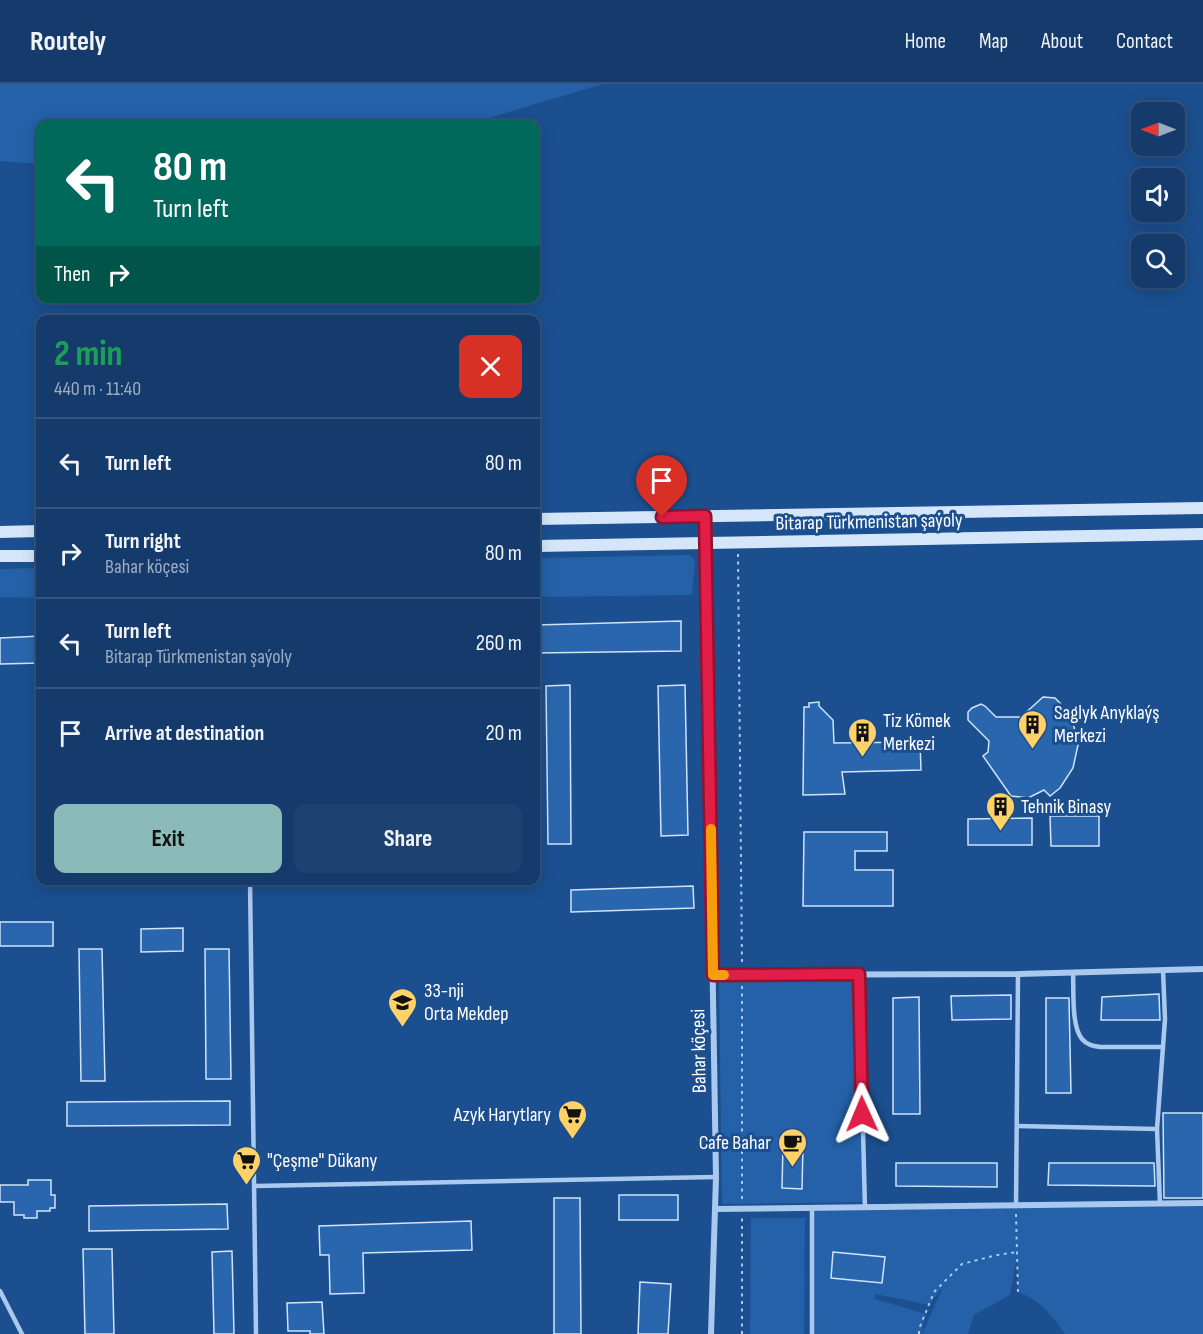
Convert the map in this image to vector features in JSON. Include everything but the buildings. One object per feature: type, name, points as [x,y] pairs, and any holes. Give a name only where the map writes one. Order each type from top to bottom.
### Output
[{"type":"main road","name":"Bitarap Türkmenistan şaýoly","points":[[540,519],[1203,508]]},
{"type":"main road","points":[[0,532],[36,531]]},
{"type":"main road","name":"Bitarap Türkmenistan şaýoly","points":[[540,546],[1203,534]]},
{"type":"main road","points":[[0,556],[36,556]]},
{"type":"street","name":"Bahar köçesi","points":[[705,516],[716,1177],[711,1334]]},
{"type":"street","points":[[713,975],[1018,974],[1203,969]]},
{"type":"street","points":[[715,1209],[1203,1203]]},
{"type":"lane","points":[[250,885],[256,1334]]},
{"type":"lane","points":[[1160,1203],[1157,1129],[1165,1019],[1163,970]]},
{"type":"lane","points":[[1073,973],[1075,1020],[1081,1039],[1089,1045],[1100,1047],[1163,1047]]},
{"type":"lane","points":[[859,974],[865,1208]]},
{"type":"lane","points":[[1016,1206],[1018,974]]},
{"type":"lane","points":[[1017,1126],[1157,1129]]},
{"type":"lane","points":[[255,1186],[716,1177]]},
{"type":"lane","points":[[812,1208],[812,1334]]},
{"type":"lane","points":[[0,1291],[22,1334]]},
{"type":"path","points":[[738,543],[742,974],[742,1334]]},
{"type":"path","points":[[1016,1206],[1018,1292]]},
{"type":"path","points":[[920,1334],[919,1329],[934,1292],[962,1264],[1017,1252]]},
{"type":"shaded area","points":[[0,84],[603,84],[482,120],[36,120],[36,164],[0,161]]},
{"type":"shaded area","points":[[689,555],[695,560],[692,595],[540,597],[540,558]]},
{"type":"shaded area","points":[[36,568],[36,598],[0,597],[0,569]]},
{"type":"shaded area","points":[[862,979],[866,1202],[722,1204],[719,981]]},
{"type":"shaded area","points":[[1203,1203],[1203,1334],[1065,1334],[1040,1304],[1018,1292],[1017,1256],[1010,1295],[974,1315],[968,1334],[922,1334],[943,1287],[929,1305],[875,1294],[875,1299],[926,1314],[921,1334],[812,1334],[812,1208]]},
{"type":"shaded area","points":[[751,1218],[805,1218],[804,1334],[750,1334]]},
{"type":"slow traffic","points":[[711,829],[713,975],[724,975]]},
{"type":"place","name":"Saglyk Anyklaýş Merkezi","points":[[1033,750]]},
{"type":"place","name":"Tiz Kömek Merkezi","points":[[862,758]]},
{"type":"place","name":"Tehnik Binasy","points":[[1000,832]]},
{"type":"place","name":"33-nji Orta Mekdep","points":[[403,1028]]},
{"type":"place","name":"Azyk Harytlary","points":[[572,1140]]},
{"type":"place","name":"Cafe Bahar","points":[[792,1168]]},
{"type":"place","name":"\"Çeşme\" Dükany","points":[[246,1186]]},
{"type":"route","points":[[662,517],[705,516],[713,975],[859,974],[862,1114]]}]
